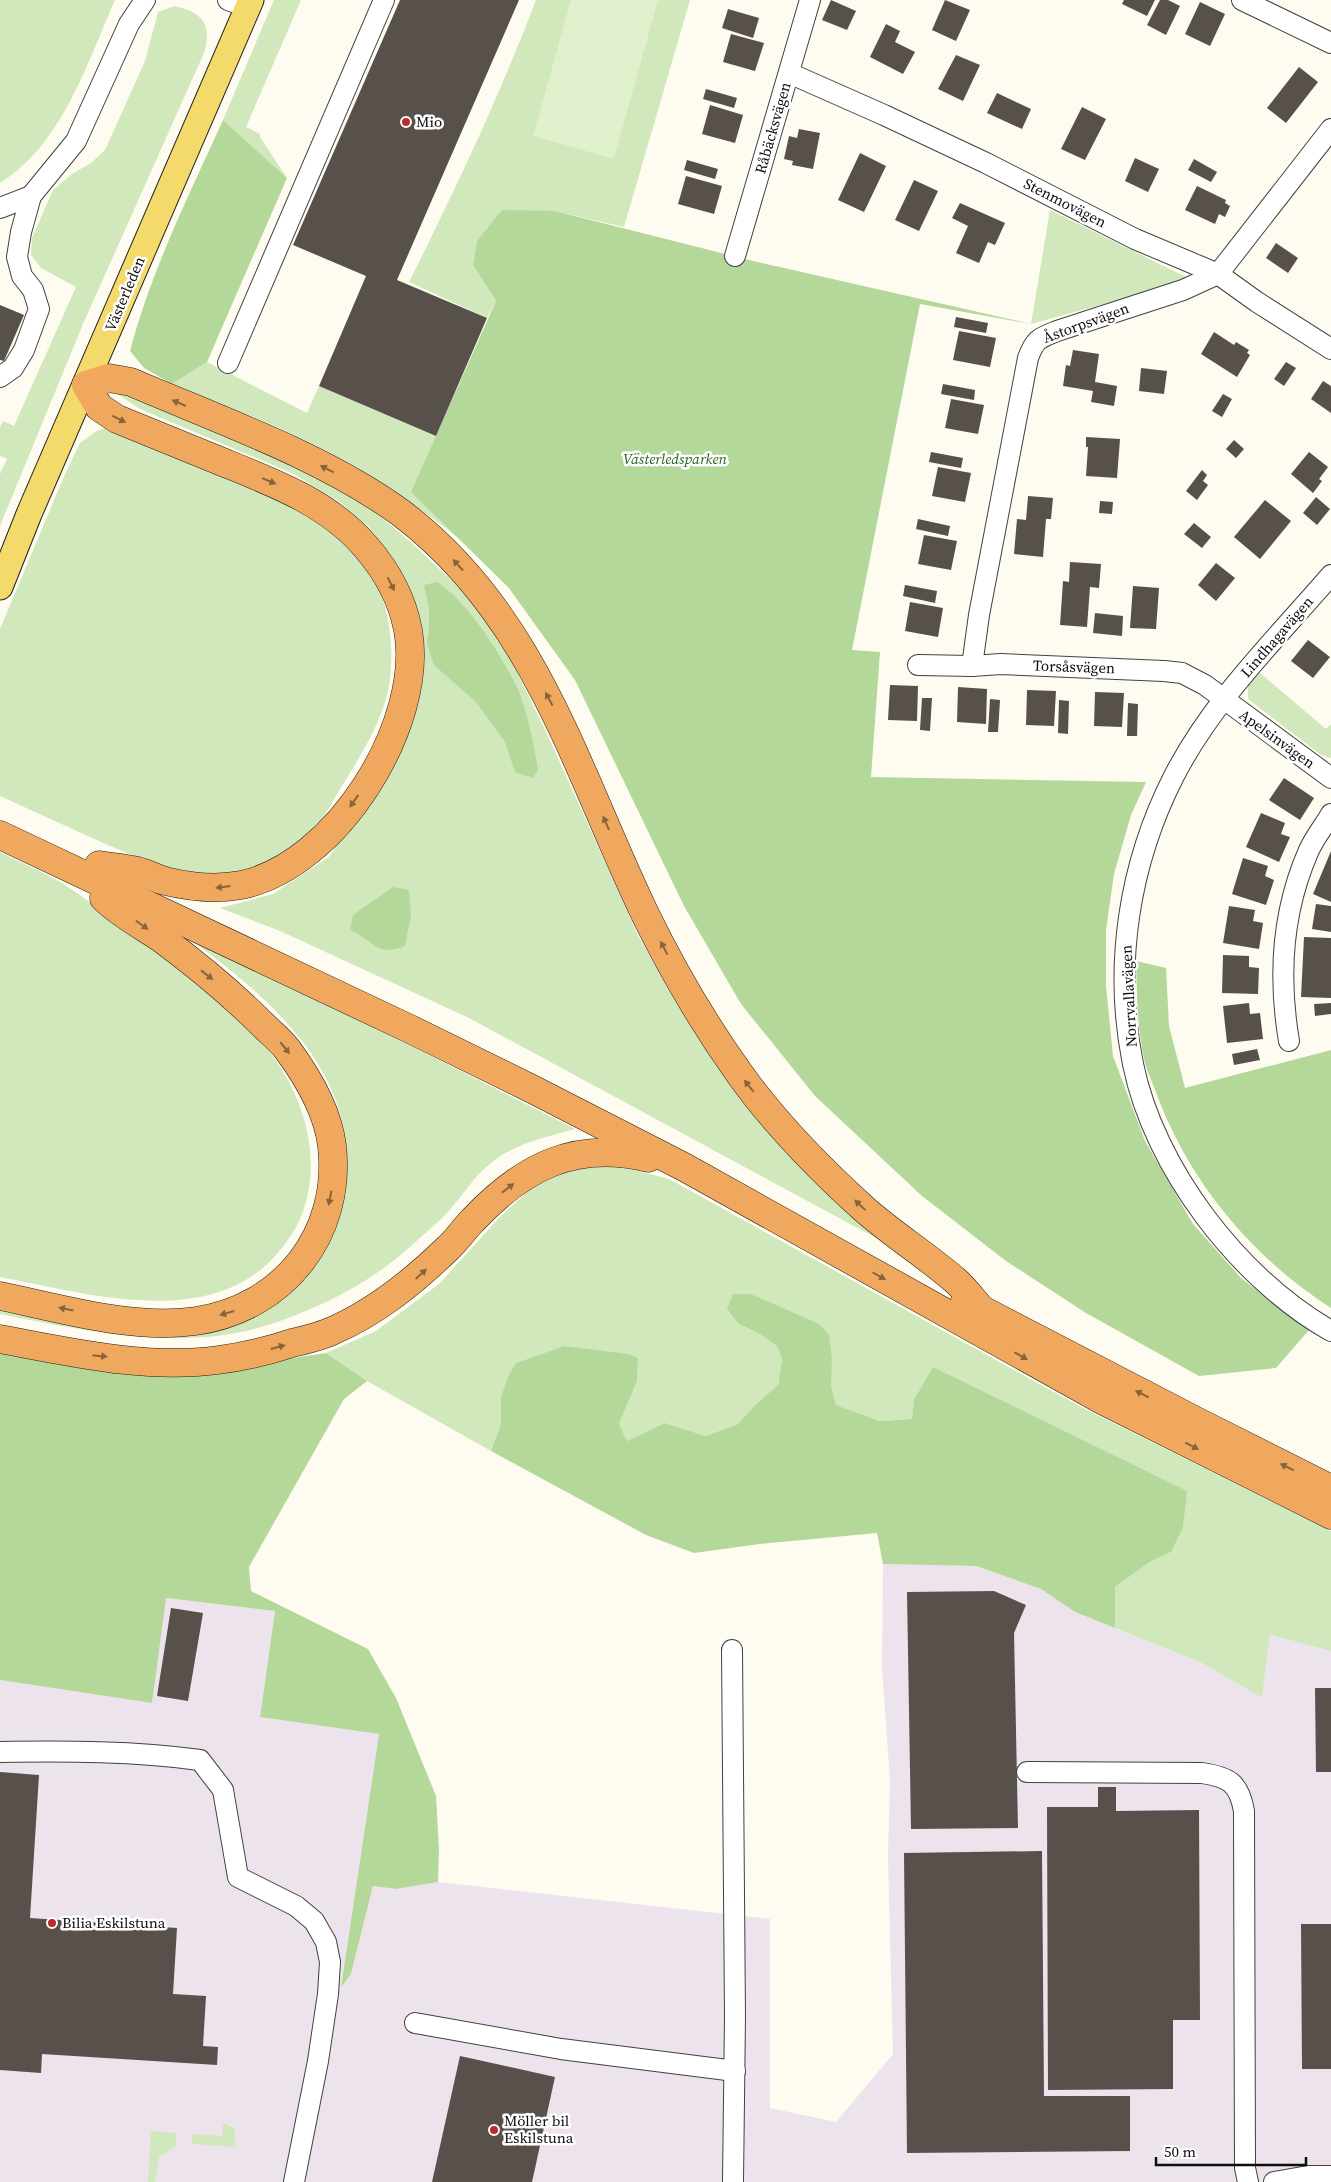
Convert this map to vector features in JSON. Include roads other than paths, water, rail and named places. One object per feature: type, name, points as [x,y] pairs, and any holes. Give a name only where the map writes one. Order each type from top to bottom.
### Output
[{"type":"highway","points":[[88,868],[137,871],[192,887],[216,888],[242,884],[266,877],[289,866],[310,851],[328,834],[354,803],[380,760],[399,719],[406,688],[409,660],[408,630],[398,597],[384,570],[365,546],[344,526],[309,501],[274,483],[117,419],[99,407],[86,385],[108,378],[131,382],[277,444],[349,480],[399,512],[439,545],[478,587],[527,657],[560,720],[646,916],[692,1002],[741,1075],[775,1118],[863,1208],[957,1281],[982,1310]]},
{"type":"highway","points":[[0,818],[88,868],[684,1167],[1102,1400],[1331,1515]]},
{"type":"highway","points":[[0,835],[88,868],[548,1081],[1200,1424],[1331,1489]]},
{"type":"highway","points":[[0,1296],[118,1320],[157,1323],[197,1321],[233,1312],[266,1295],[291,1274],[313,1245],[324,1222],[330,1201],[334,1176],[332,1144],[318,1100],[285,1047],[234,996],[169,944],[108,902],[88,868]]},
{"type":"highway","points":[[0,1339],[88,1355],[143,1361],[217,1360],[274,1349],[330,1332],[369,1312],[409,1284],[450,1246],[478,1214],[509,1187],[548,1164],[568,1157],[608,1151],[632,1154],[684,1167]]},
{"type":"main road","name":"Västerleden","points":[[0,587],[86,385],[242,2]]},
{"type":"street","points":[[1,379],[14,368],[24,350],[38,309],[33,290],[22,276],[17,257],[21,232],[31,196],[76,141],[130,24],[145,0]]},
{"type":"street","points":[[228,363],[384,0]]},
{"type":"street","name":"Råbäcksvägen","points":[[735,256],[810,0]]},
{"type":"street","points":[[1242,0],[1331,44]]},
{"type":"street","name":"Stenmovägen","points":[[789,73],[978,159],[1136,239],[1218,274],[1257,302],[1331,349]]},
{"type":"street","name":"Åstorpsvägen","points":[[972,666],[979,615],[1028,358],[1032,346],[1038,338],[1183,290],[1218,274],[1331,129]]},
{"type":"street","points":[[0,208],[31,196]]},
{"type":"street","name":"Lindhagavägen","points":[[1223,699],[1331,575]]},
{"type":"street","name":"Torsåsvägen","points":[[918,665],[972,666],[1001,664],[1164,670],[1193,678],[1223,699]]},
{"type":"street","name":"Apelsinvägen","points":[[1223,699],[1331,778]]},
{"type":"street","name":"Norrvallavägen","points":[[1223,699],[1174,775],[1147,838],[1137,869],[1126,934],[1128,1023],[1133,1065],[1152,1121],[1170,1162],[1197,1206],[1227,1246],[1260,1279],[1294,1307],[1331,1331]]},
{"type":"street","points":[[1289,1041],[1284,1013],[1283,984],[1286,924],[1292,897],[1310,849],[1331,814]]},
{"type":"street","points":[[732,1650],[735,2071],[733,2182]]},
{"type":"street","points":[[0,1752],[76,1751],[159,1755],[200,1760],[223,1790],[238,1877],[296,1906],[314,1921],[326,1942],[330,1962],[329,1986],[318,2061],[294,2182]]},
{"type":"street","points":[[1027,1772],[1202,1773],[1223,1776],[1239,1792],[1244,1811],[1246,2175]]},
{"type":"street","points":[[415,2023],[561,2049],[735,2071]]},
{"type":"street","points":[[1274,2182],[1308,2176],[1331,2176]]},
{"type":"place","name":"Mio","points":[[406,122]]},
{"type":"place","name":"Bilia Eskilstuna","points":[[52,1923]]},
{"type":"place","name":"Möller bil Eskilstuna","points":[[494,2130]]},
{"type":"park label","name":"Västerledsparken","points":[[675,459]]}]
